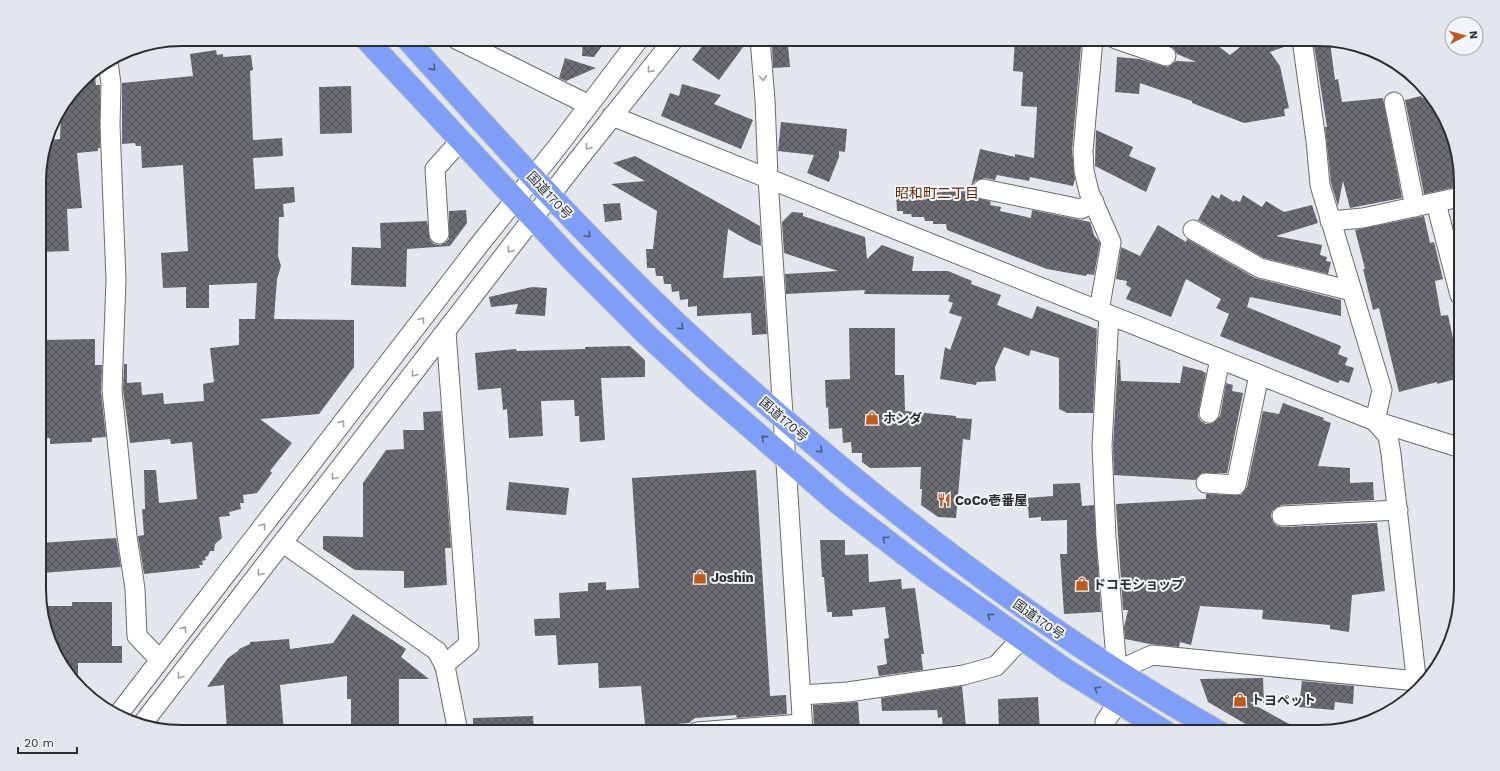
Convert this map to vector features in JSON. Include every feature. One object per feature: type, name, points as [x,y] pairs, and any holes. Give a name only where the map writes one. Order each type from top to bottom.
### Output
[{"type":"highway","name":"国道170号","points":[[372,46],[533,218],[647,335],[700,384],[851,513],[929,573],[1066,670],[1155,725]]},
{"type":"highway","name":"国道170号","points":[[413,46],[550,196],[668,315],[783,418],[860,484],[932,541],[1025,610],[1169,704],[1206,725]]},
{"type":"street","points":[[470,46],[589,105]]},
{"type":"street","points":[[121,711],[634,46]]},
{"type":"street","points":[[146,720],[612,116],[668,46]]},
{"type":"street","points":[[761,46],[802,725]]},
{"type":"street","points":[[1092,46],[1083,151],[1084,171],[1089,192],[1111,242],[1104,313],[1102,446],[1106,537],[1117,671],[1152,655],[1416,683]]},
{"type":"street","points":[[1137,46],[1166,56]]},
{"type":"street","points":[[1303,46],[1316,141],[1320,185],[1382,390],[1375,422]]},
{"type":"street","points":[[109,67],[111,84],[110,125],[116,280],[112,390],[127,536],[135,590],[137,636],[160,660]]},
{"type":"street","points":[[1394,102],[1415,207]]},
{"type":"street","points":[[612,116],[1375,422],[1454,446]]},
{"type":"street","points":[[439,234],[436,169],[460,141]]},
{"type":"street","points":[[983,189],[1081,209],[1094,202]]},
{"type":"street","points":[[1330,221],[1363,218],[1454,198]]},
{"type":"street","points":[[1436,203],[1454,269]]},
{"type":"street","points":[[1193,230],[1260,268],[1352,291]]},
{"type":"street","points":[[444,665],[469,644],[446,332]]},
{"type":"street","points":[[1209,413],[1220,359]]},
{"type":"street","points":[[1206,484],[1236,485],[1259,375]]},
{"type":"street","points":[[1375,422],[1388,436],[1398,510],[1417,682]]},
{"type":"street","points":[[1282,516],[1398,510]]},
{"type":"street","points":[[283,543],[437,651],[444,665],[457,725]]},
{"type":"street","points":[[800,695],[848,692],[964,675],[996,666],[1021,639]]},
{"type":"street","points":[[1105,725],[1105,722],[1118,702]]},
{"type":"building","points":[[583,46],[602,46],[594,57],[582,56]]},
{"type":"building","points":[[702,46],[744,46],[719,80],[692,60]]},
{"type":"building","points":[[788,46],[790,67],[773,68],[772,47]]},
{"type":"building","points":[[1015,46],[1081,47],[1072,150],[1075,179],[1073,186],[1030,177],[1029,181],[997,175],[995,180],[985,178],[975,181],[972,186],[972,192],[976,197],[991,202],[990,205],[1001,207],[1000,211],[1031,218],[1032,210],[1090,222],[1094,235],[1100,243],[1094,275],[1087,274],[1086,276],[1047,269],[947,230],[946,224],[933,224],[933,221],[925,221],[924,217],[912,217],[911,214],[903,214],[903,211],[897,211],[896,194],[970,191],[980,149],[1015,157],[1015,154],[1034,158],[1037,107],[1021,106],[1023,72],[1013,71]]},
{"type":"building","points":[[1170,46],[1218,46],[1230,55],[1241,46],[1286,46],[1270,52],[1280,66],[1289,108],[1284,109],[1285,116],[1244,123],[1192,103],[1192,101],[1140,83],[1139,94],[1115,92],[1117,57],[1139,59],[1168,67],[1176,61],[1196,62],[1177,54]]},
{"type":"building","points":[[1314,46],[1331,47],[1335,80],[1338,79],[1342,102],[1383,98],[1402,198],[1350,208],[1343,181],[1338,206],[1331,183],[1325,127],[1327,127]]},
{"type":"building","points":[[216,50],[217,55],[223,54],[223,57],[251,55],[253,70],[250,71],[253,140],[282,138],[283,156],[253,158],[255,189],[294,187],[295,202],[283,204],[284,217],[279,217],[278,256],[281,266],[277,279],[274,319],[354,320],[354,367],[319,414],[260,419],[292,443],[270,471],[272,473],[257,493],[243,495],[244,503],[240,503],[241,509],[229,512],[230,516],[219,517],[222,538],[215,544],[214,551],[210,551],[208,556],[205,557],[206,560],[202,561],[203,565],[199,565],[200,568],[144,574],[138,536],[144,535],[142,509],[145,509],[144,470],[156,470],[159,503],[197,499],[192,442],[171,444],[170,439],[130,443],[123,390],[124,364],[127,364],[127,383],[141,382],[142,395],[163,393],[164,404],[204,401],[203,384],[214,382],[210,348],[239,345],[239,319],[255,319],[257,283],[209,285],[209,308],[186,308],[186,287],[163,288],[161,253],[188,251],[183,165],[142,168],[141,146],[136,146],[135,143],[122,144],[122,83],[193,76],[190,54]]},
{"type":"building","points":[[565,58],[596,68],[566,81],[559,78]]},
{"type":"building","points":[[95,78],[96,85],[100,85],[100,148],[98,148],[98,151],[77,153],[82,208],[67,209],[69,251],[46,252],[46,173],[53,140],[60,139],[61,121],[64,114],[80,92]]},
{"type":"building","points":[[682,84],[721,95],[714,104],[753,120],[741,149],[661,116],[670,93],[679,96]]},
{"type":"building","points":[[351,86],[352,133],[320,134],[319,87]]},
{"type":"building","points":[[1421,96],[1422,98],[1424,97],[1440,122],[1447,138],[1453,164],[1454,187],[1424,194],[1405,100]]},
{"type":"building","points":[[781,122],[847,129],[845,152],[839,151],[839,157],[829,182],[807,173],[814,155],[778,151]]},
{"type":"building","points":[[1096,130],[1133,147],[1129,156],[1156,168],[1146,192],[1095,166]]},
{"type":"building","points":[[635,156],[760,226],[761,246],[728,229],[723,278],[763,276],[767,334],[752,335],[751,313],[697,316],[697,306],[688,307],[688,299],[680,300],[679,291],[672,292],[671,284],[664,284],[663,276],[656,276],[655,268],[647,268],[646,249],[653,249],[657,211],[611,184],[645,181],[613,163]]},
{"type":"building","points":[[1221,194],[1234,202],[1235,200],[1240,202],[1243,195],[1262,207],[1266,201],[1284,212],[1312,205],[1318,223],[1276,236],[1322,245],[1320,255],[1327,257],[1326,261],[1331,262],[1328,274],[1264,258],[1198,220],[1212,195],[1219,199]]},
{"type":"building","points":[[620,203],[622,220],[605,222],[603,204]]},
{"type":"building","points":[[466,210],[467,223],[450,246],[407,249],[406,287],[351,285],[352,247],[381,248],[380,223],[427,221],[430,240],[434,244],[440,245],[449,239],[449,211]]},
{"type":"building","points":[[792,212],[803,213],[803,216],[865,237],[867,259],[882,245],[914,257],[912,271],[948,271],[972,281],[971,284],[1001,295],[997,305],[1032,319],[1037,306],[1097,329],[1093,413],[1067,413],[1059,409],[1059,358],[1031,350],[1029,356],[1004,347],[995,367],[996,381],[977,382],[976,385],[940,379],[945,347],[950,350],[962,317],[949,313],[953,303],[948,301],[950,295],[864,294],[865,290],[786,294],[785,274],[838,271],[784,253],[782,222]]},
{"type":"building","points":[[1424,216],[1430,243],[1434,242],[1443,279],[1435,281],[1441,316],[1448,315],[1454,342],[1454,380],[1437,384],[1437,382],[1399,392],[1379,308],[1373,310],[1355,230]]},
{"type":"building","points":[[1158,225],[1186,242],[1187,239],[1255,278],[1341,300],[1341,316],[1250,297],[1247,307],[1341,346],[1338,354],[1348,358],[1345,365],[1354,368],[1349,383],[1340,380],[1338,383],[1220,336],[1229,314],[1216,308],[1221,299],[1186,279],[1171,317],[1126,299],[1131,288],[1126,285],[1127,281],[1116,279],[1121,247],[1140,256]]},
{"type":"building","points":[[532,287],[547,288],[545,316],[515,314],[518,304],[491,307],[489,297]]},
{"type":"building","points":[[849,328],[895,328],[895,375],[904,375],[905,411],[972,419],[970,440],[963,439],[956,518],[938,517],[921,505],[921,467],[870,468],[862,462],[862,453],[852,453],[851,442],[843,443],[842,428],[829,429],[828,407],[826,408],[825,380],[850,379]]},
{"type":"building","points":[[95,339],[95,365],[102,365],[101,391],[106,437],[92,438],[92,442],[50,444],[50,438],[46,438],[46,340]]},
{"type":"building","points":[[630,346],[645,360],[645,377],[601,378],[605,440],[580,442],[579,416],[575,416],[574,400],[541,401],[543,436],[509,438],[507,409],[503,410],[501,388],[478,390],[475,353],[516,349],[517,351]]},
{"type":"building","points":[[1118,360],[1120,360],[1121,381],[1180,383],[1183,366],[1206,373],[1198,416],[1201,421],[1206,424],[1213,423],[1220,416],[1226,383],[1233,385],[1232,391],[1243,393],[1227,473],[1202,473],[1196,480],[1114,475],[1113,446]]},
{"type":"building","points":[[1283,403],[1324,418],[1323,420],[1331,423],[1318,466],[1350,468],[1350,483],[1373,482],[1374,500],[1281,505],[1272,511],[1271,516],[1273,522],[1277,526],[1283,527],[1377,523],[1385,591],[1352,595],[1349,632],[1330,629],[1330,625],[1262,619],[1263,610],[1200,606],[1191,645],[1180,642],[1179,647],[1150,644],[1125,639],[1124,627],[1128,610],[1123,610],[1116,504],[1206,499],[1206,494],[1241,495],[1247,487],[1263,411],[1279,414]]},
{"type":"building","points":[[441,411],[451,548],[445,548],[447,585],[404,588],[404,571],[355,570],[323,549],[323,536],[363,537],[363,483],[386,450],[404,449],[403,430],[424,430],[423,412]]},
{"type":"building","name":"Joshin","points":[[756,470],[770,696],[786,695],[787,714],[737,718],[736,715],[695,718],[689,723],[646,725],[641,686],[599,688],[598,663],[558,665],[556,635],[535,636],[534,619],[560,618],[559,593],[588,591],[588,583],[606,582],[606,590],[639,588],[632,478]]},
{"type":"building","points":[[509,482],[569,488],[566,515],[506,510]]},
{"type":"building","points":[[1080,483],[1082,506],[1094,505],[1101,612],[1064,614],[1060,554],[1067,554],[1067,520],[1041,521],[1041,517],[1029,518],[1027,498],[1053,496],[1053,484]]},
{"type":"building","points":[[116,538],[121,567],[46,573],[46,543]]},
{"type":"building","points":[[820,540],[845,540],[845,555],[868,554],[869,582],[901,579],[902,589],[915,588],[924,654],[921,654],[923,670],[879,676],[877,666],[887,664],[884,639],[889,638],[885,607],[852,610],[853,616],[832,617],[832,612],[827,612],[824,577],[822,577]]},
{"type":"building","points":[[72,602],[112,602],[112,646],[122,646],[122,663],[78,663],[78,676],[64,657],[56,641],[47,606],[72,606]]},
{"type":"building","points":[[353,614],[406,649],[401,657],[429,679],[399,679],[399,725],[351,725],[351,699],[347,699],[347,676],[280,685],[283,725],[227,725],[224,685],[207,687],[228,658],[239,649],[250,644],[250,642],[289,639],[290,649],[333,643]]},
{"type":"building","points":[[1263,678],[1264,703],[1249,702],[1291,725],[1247,725],[1208,702],[1200,679]]},
{"type":"building","points":[[1302,681],[1354,686],[1353,704],[1335,702],[1334,710],[1299,707]]},
{"type":"building","points":[[962,686],[966,725],[943,725],[942,717],[938,718],[937,710],[882,711],[881,698]]},
{"type":"building","points":[[1038,697],[1040,725],[999,725],[998,699]]},
{"type":"building","points":[[858,702],[860,725],[814,725],[813,705]]},
{"type":"building","points":[[533,716],[534,725],[473,725],[473,718]]},
{"type":"place","name":"ホンダ","points":[[872,418]]},
{"type":"place","name":"CoCo壱番屋","points":[[944,500]]},
{"type":"place","name":"Joshin","points":[[700,577]]},
{"type":"place","name":"ドコモショップ","points":[[1082,584]]},
{"type":"place","name":"トヨペット","points":[[1240,700]]},
{"type":"district","name":"昭和町二丁目","points":[[937,193]]}]
